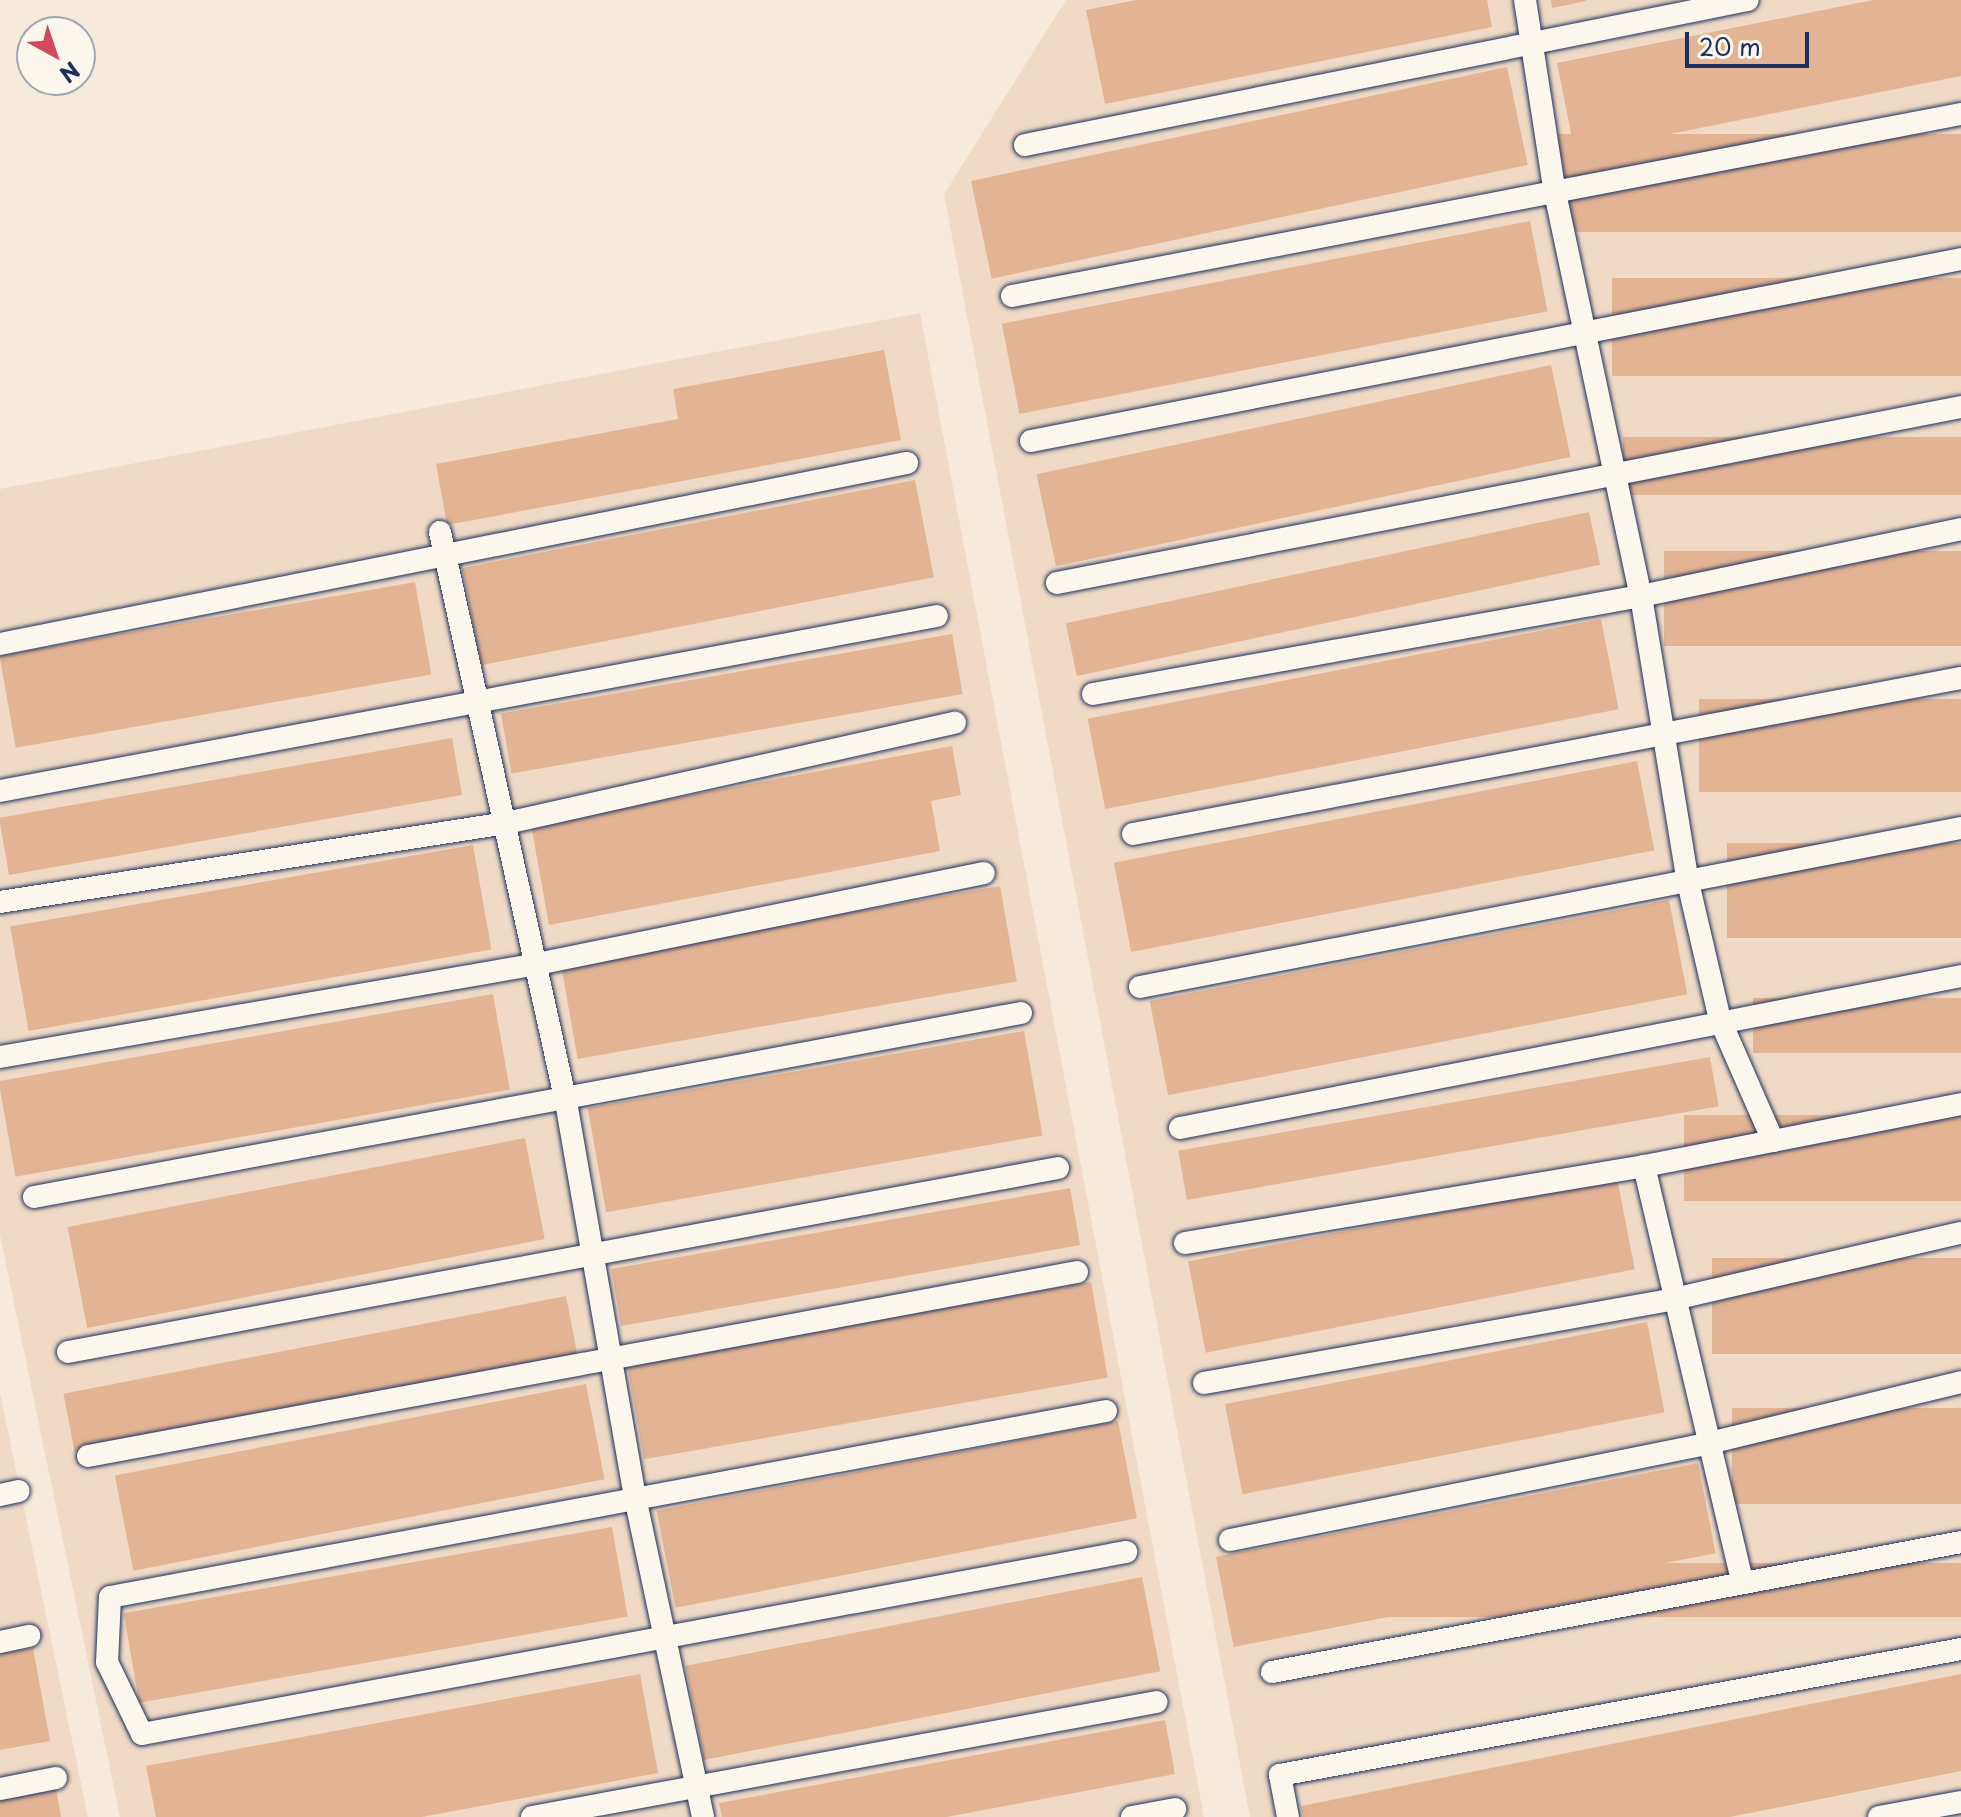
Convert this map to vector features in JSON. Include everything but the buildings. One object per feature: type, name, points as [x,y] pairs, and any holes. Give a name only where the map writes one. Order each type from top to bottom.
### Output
[{"type":"lane","points":[[1525,0],[1554,188],[1641,596],[1687,878],[1720,1020],[1773,1141]]},
{"type":"lane","points":[[1025,145],[1748,0]]},
{"type":"lane","points":[[1012,296],[1554,188],[1961,114]]},
{"type":"lane","points":[[1031,441],[1961,259]]},
{"type":"lane","points":[[1057,583],[1961,407]]},
{"type":"lane","points":[[0,644],[442,542],[907,463]]},
{"type":"lane","points":[[1093,694],[1641,596],[1961,529]]},
{"type":"lane","points":[[442,542],[481,702],[532,965],[566,1102],[635,1497],[703,1817]]},
{"type":"lane","points":[[0,791],[937,616]]},
{"type":"lane","points":[[1133,834],[1961,678]]},
{"type":"lane","points":[[0,902],[506,823],[955,723]]},
{"type":"lane","points":[[1140,987],[1687,878],[1961,828]]},
{"type":"lane","points":[[0,1057],[532,965],[984,873]]},
{"type":"lane","points":[[1180,1128],[1720,1020],[1961,976]]},
{"type":"lane","points":[[34,1197],[566,1102],[1021,1013]]},
{"type":"lane","points":[[1185,1243],[1644,1166],[1961,1104]]},
{"type":"lane","points":[[1644,1166],[1705,1444],[1742,1579]]},
{"type":"lane","points":[[68,1352],[1058,1168]]},
{"type":"lane","points":[[1204,1383],[1674,1299],[1961,1233]]},
{"type":"lane","points":[[88,1456],[1077,1272]]},
{"type":"lane","points":[[1230,1540],[1705,1444],[1961,1382]]},
{"type":"lane","points":[[1106,1411],[110,1597],[107,1662],[142,1734],[1126,1552]]},
{"type":"lane","points":[[1272,1672],[1742,1579],[1961,1542]]},
{"type":"lane","points":[[0,1642],[29,1636]]},
{"type":"lane","points":[[1288,1817],[1280,1775],[1961,1649]]},
{"type":"lane","points":[[532,1817],[1157,1702]]},
{"type":"lane","points":[[0,1789],[56,1778]]},
{"type":"lane","points":[[1879,1817],[1961,1802]]},
{"type":"lane","points":[[1132,1817],[1175,1809]]},
{"type":"shaded area","points":[[1066,0],[1961,0],[1961,1817],[1250,1817],[944,194]]},
{"type":"shaded area","points":[[920,313],[1204,1817],[120,1817],[0,1235],[0,489]]},
{"type":"shaded area","points":[[0,1393],[88,1817],[0,1817]]}]
